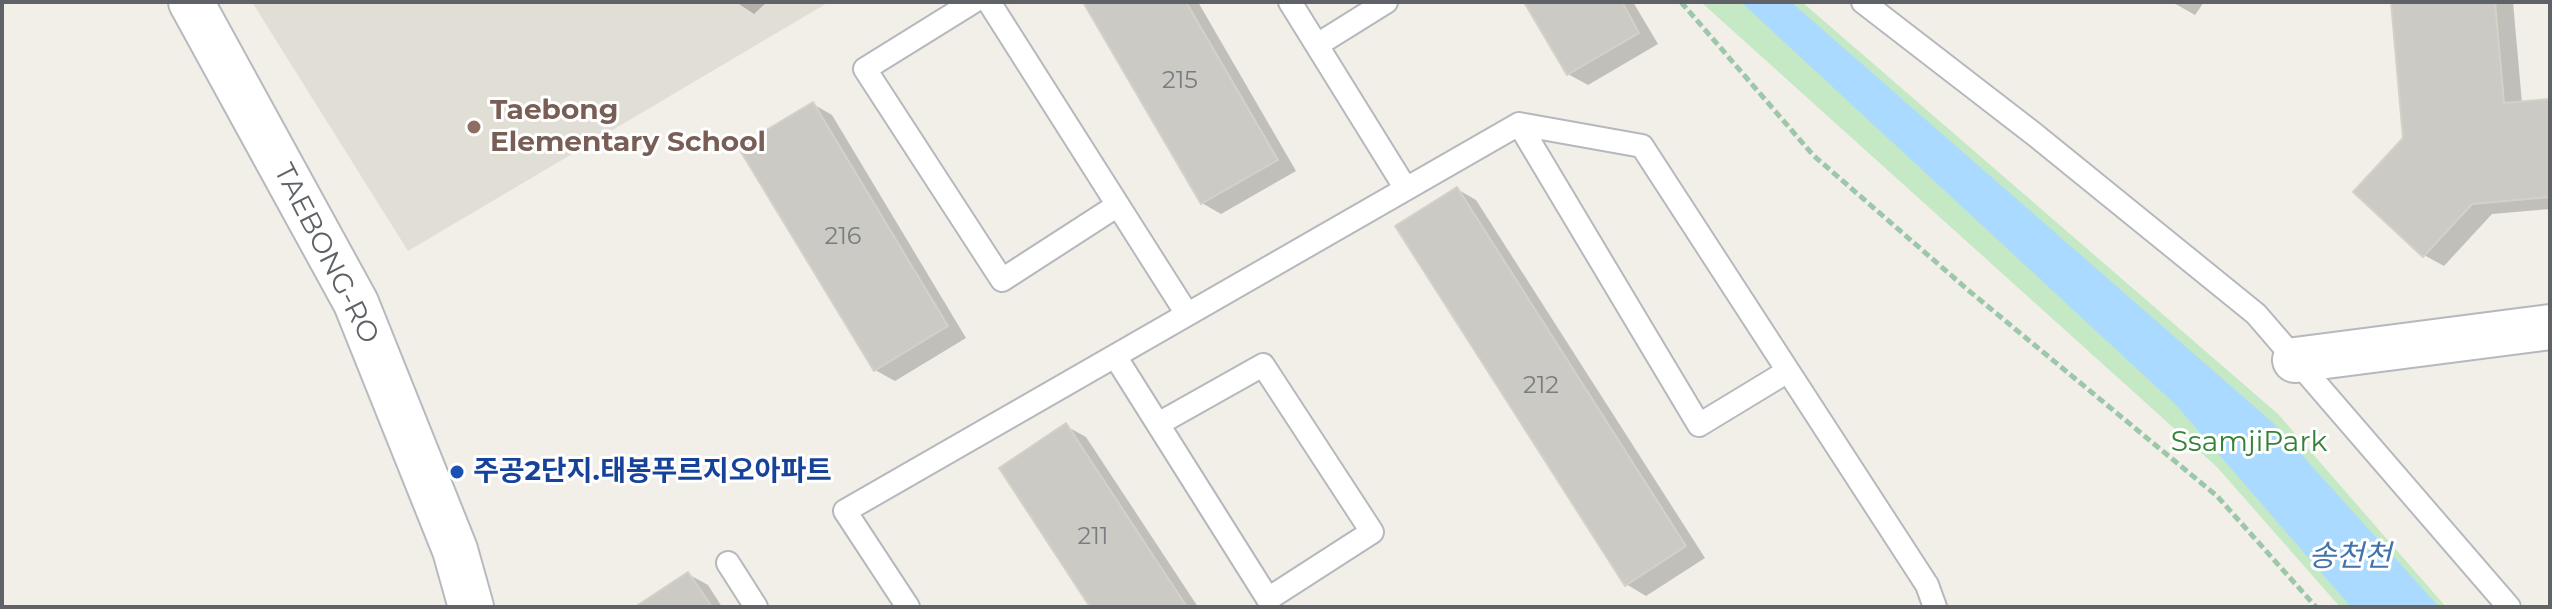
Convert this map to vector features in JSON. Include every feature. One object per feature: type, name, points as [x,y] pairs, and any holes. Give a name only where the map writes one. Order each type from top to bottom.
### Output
[{"type":"main road","name":"TAEBONG-RO","points":[[191,2],[356,303],[455,550],[471,607]]},
{"type":"main road","points":[[2295,360],[2550,327]]},
{"type":"lane","points":[[973,2],[865,69],[1002,280],[1118,205]]},
{"type":"lane","points":[[989,2],[1187,314]]},
{"type":"lane","points":[[1290,2],[1406,189]]},
{"type":"lane","points":[[1317,45],[1386,2]]},
{"type":"lane","points":[[1863,2],[2034,134],[2256,314],[2509,607]]},
{"type":"lane","points":[[1519,124],[1699,425],[1788,371]]},
{"type":"lane","points":[[908,607],[845,511],[1519,124],[1642,146],[1927,585],[1935,607]]},
{"type":"lane","points":[[1115,356],[1268,599],[1372,532],[1263,365],[1158,424]]},
{"type":"lane","points":[[728,563],[756,607]]},
{"type":"path","points":[[1681,2],[1813,155],[1968,290],[2217,496],[2316,607]]},
{"type":"shaded area","name":"Taebong Elementary School","points":[[252,2],[829,2],[408,251]]},
{"type":"green space","name":"송천천","points":[[1701,2],[1802,2],[2278,414],[2446,607],[2340,607],[2217,467]]},
{"type":"water","name":"송천천","points":[[1741,2],[1791,2],[2272,422],[2439,607],[2351,607],[2176,405]]},
{"type":"building","points":[[1083,2],[1186,2],[1278,160],[1201,204]]},
{"type":"building","points":[[1524,2],[1622,2],[1639,33],[1567,75]]},
{"type":"building","points":[[2391,2],[2495,2],[2504,103],[2550,99],[2550,197],[2472,204],[2423,257],[2353,192],[2403,138]]},
{"type":"building","points":[[813,102],[948,326],[874,371],[738,147]]},
{"type":"building","points":[[1457,187],[1686,546],[1625,586],[1395,226]]},
{"type":"building","points":[[1066,423],[1187,607],[1090,607],[999,468]]},
{"type":"building","points":[[688,572],[712,607],[635,607]]},
{"type":"place","name":"Taebong Elementary School","points":[[474,127]]},
{"type":"place","name":"주공2단지.태봉푸르지오아파트","points":[[457,472]]},
{"type":"park label","name":"SsamjiPark","points":[[2249,443]]}]
